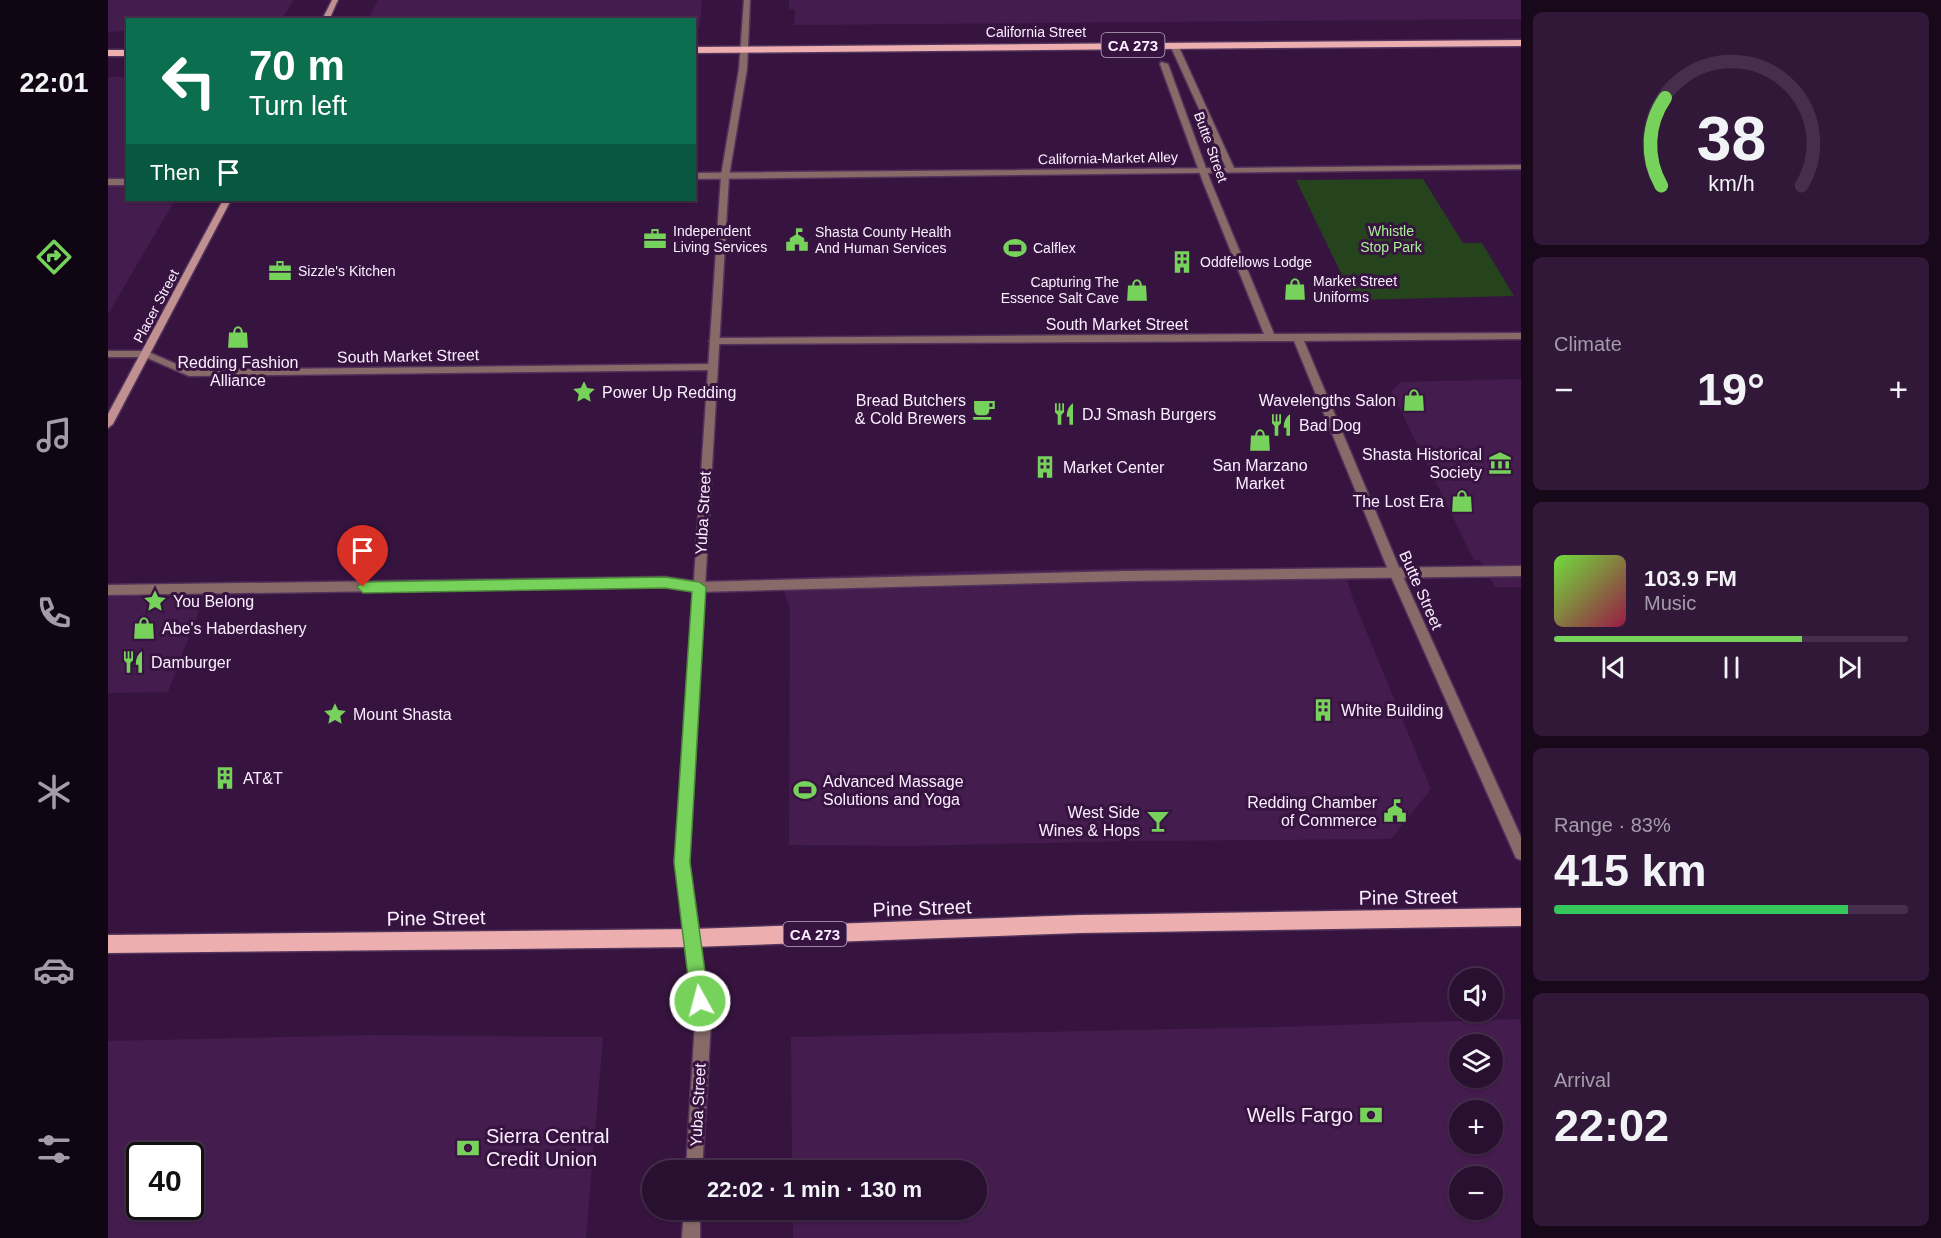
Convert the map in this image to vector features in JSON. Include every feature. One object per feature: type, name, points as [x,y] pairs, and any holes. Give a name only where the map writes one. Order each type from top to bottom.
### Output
[{"type":"main road","points":[[326,18],[335,0]]},
{"type":"main road","name":"California Street","points":[[696,50],[1521,43]]},
{"type":"main road","points":[[108,53],[126,53]]},
{"type":"main road","name":"Placer Street","points":[[108,424],[226,201]]},
{"type":"main road","name":"Pine Street","points":[[108,944],[693,938],[1080,924],[1521,917]]},
{"type":"street","name":"Yuba Street","points":[[695,1160],[703,1022],[682,862],[725,176],[743,69],[747,0]]},
{"type":"street","points":[[1174,45],[1231,170]]},
{"type":"street","name":"Butte Street","points":[[1164,64],[1270,339]]},
{"type":"street","name":"California-Market Alley","points":[[696,176],[1521,167]]},
{"type":"street","points":[[108,182],[126,182]]},
{"type":"street","name":"South Market Street","points":[[714,341],[1521,336]]},
{"type":"street","name":"Butte Street","points":[[1298,339],[1395,572],[1521,853]]},
{"type":"street","name":"South Market Street","points":[[108,354],[146,354],[189,373],[712,367]]},
{"type":"street","points":[[108,590],[665,582],[699,587],[969,579],[1521,571]]},
{"type":"street","points":[[691,1238],[692,1220]]},
{"type":"shaded area","points":[[108,0],[294,0],[283,18],[126,18],[126,31],[108,32]]},
{"type":"shaded area","points":[[378,0],[702,0],[700,26],[696,27],[696,18],[369,18]]},
{"type":"shaded area","points":[[789,0],[1521,0],[1521,19],[794,25],[795,10],[789,9]]},
{"type":"shaded area","points":[[108,77],[126,77],[126,201],[174,201],[108,314]]},
{"type":"shaded area","points":[[1521,379],[1521,587],[1495,587],[1480,560],[1474,560],[1391,391],[1401,382]]},
{"type":"shaded area","points":[[1149,568],[1344,569],[1353,599],[1431,789],[1391,839],[913,846],[789,845],[790,608],[779,578],[963,571]]},
{"type":"shaded area","points":[[209,584],[168,692],[108,693],[108,586]]},
{"type":"shaded area","points":[[1519,1019],[1521,1025],[1521,1238],[793,1238],[793,1220],[987,1220],[987,1160],[792,1160],[791,1037],[1449,1021],[1503,1022],[1503,1020]]},
{"type":"shaded area","points":[[372,1035],[603,1037],[586,1238],[108,1238],[108,1041]]},
{"type":"green space","name":"Whistle Stop Park","points":[[1423,179],[1463,243],[1482,243],[1514,296],[1354,300],[1296,180]]},
{"type":"place","name":"Independent Living Services","points":[[655,239]]},
{"type":"place","name":"Shasta County Health And Human Services","points":[[797,240]]},
{"type":"place","name":"Calflex","points":[[1015,248]]},
{"type":"place","name":"Oddfellows Lodge","points":[[1182,262]]},
{"type":"place","name":"Sizzle's Kitchen","points":[[280,271]]},
{"type":"place","name":"Market Street Uniforms","points":[[1295,289]]},
{"type":"place","name":"Capturing The Essence Salt Cave","points":[[1137,290]]},
{"type":"place","name":"Redding Fashion Alliance","points":[[238,337]]},
{"type":"place","name":"Power Up Redding","points":[[584,392]]},
{"type":"place","name":"Wavelengths Salon","points":[[1414,400]]},
{"type":"place","name":"Bread Butchers & Cold Brewers","points":[[984,409]]},
{"type":"place","name":"DJ Smash Burgers","points":[[1064,414]]},
{"type":"place","name":"Bad Dog","points":[[1281,425]]},
{"type":"place","name":"San Marzano Market","points":[[1260,440]]},
{"type":"place","name":"Shasta Historical Society","points":[[1500,463]]},
{"type":"place","name":"Market Center","points":[[1045,467]]},
{"type":"place","name":"The Lost Era","points":[[1462,501]]},
{"type":"place","name":"You Belong","points":[[155,601]]},
{"type":"place","name":"Abe's Haberdashery","points":[[144,628]]},
{"type":"place","name":"Damburger","points":[[133,662]]},
{"type":"place","name":"White Building","points":[[1323,710]]},
{"type":"place","name":"Mount Shasta","points":[[335,714]]},
{"type":"place","name":"AT&T","points":[[225,778]]},
{"type":"place","name":"Advanced Massage Solutions and Yoga","points":[[805,790]]},
{"type":"place","name":"Redding Chamber of Commerce","points":[[1395,811]]},
{"type":"place","name":"West Side Wines & Hops","points":[[1158,821]]},
{"type":"place","name":"Wells Fargo","points":[[1371,1115]]},
{"type":"place","name":"Sierra Central Credit Union","points":[[468,1148]]},
{"type":"route","points":[[363,587],[665,582],[699,587],[682,862],[700,1001]]}]
